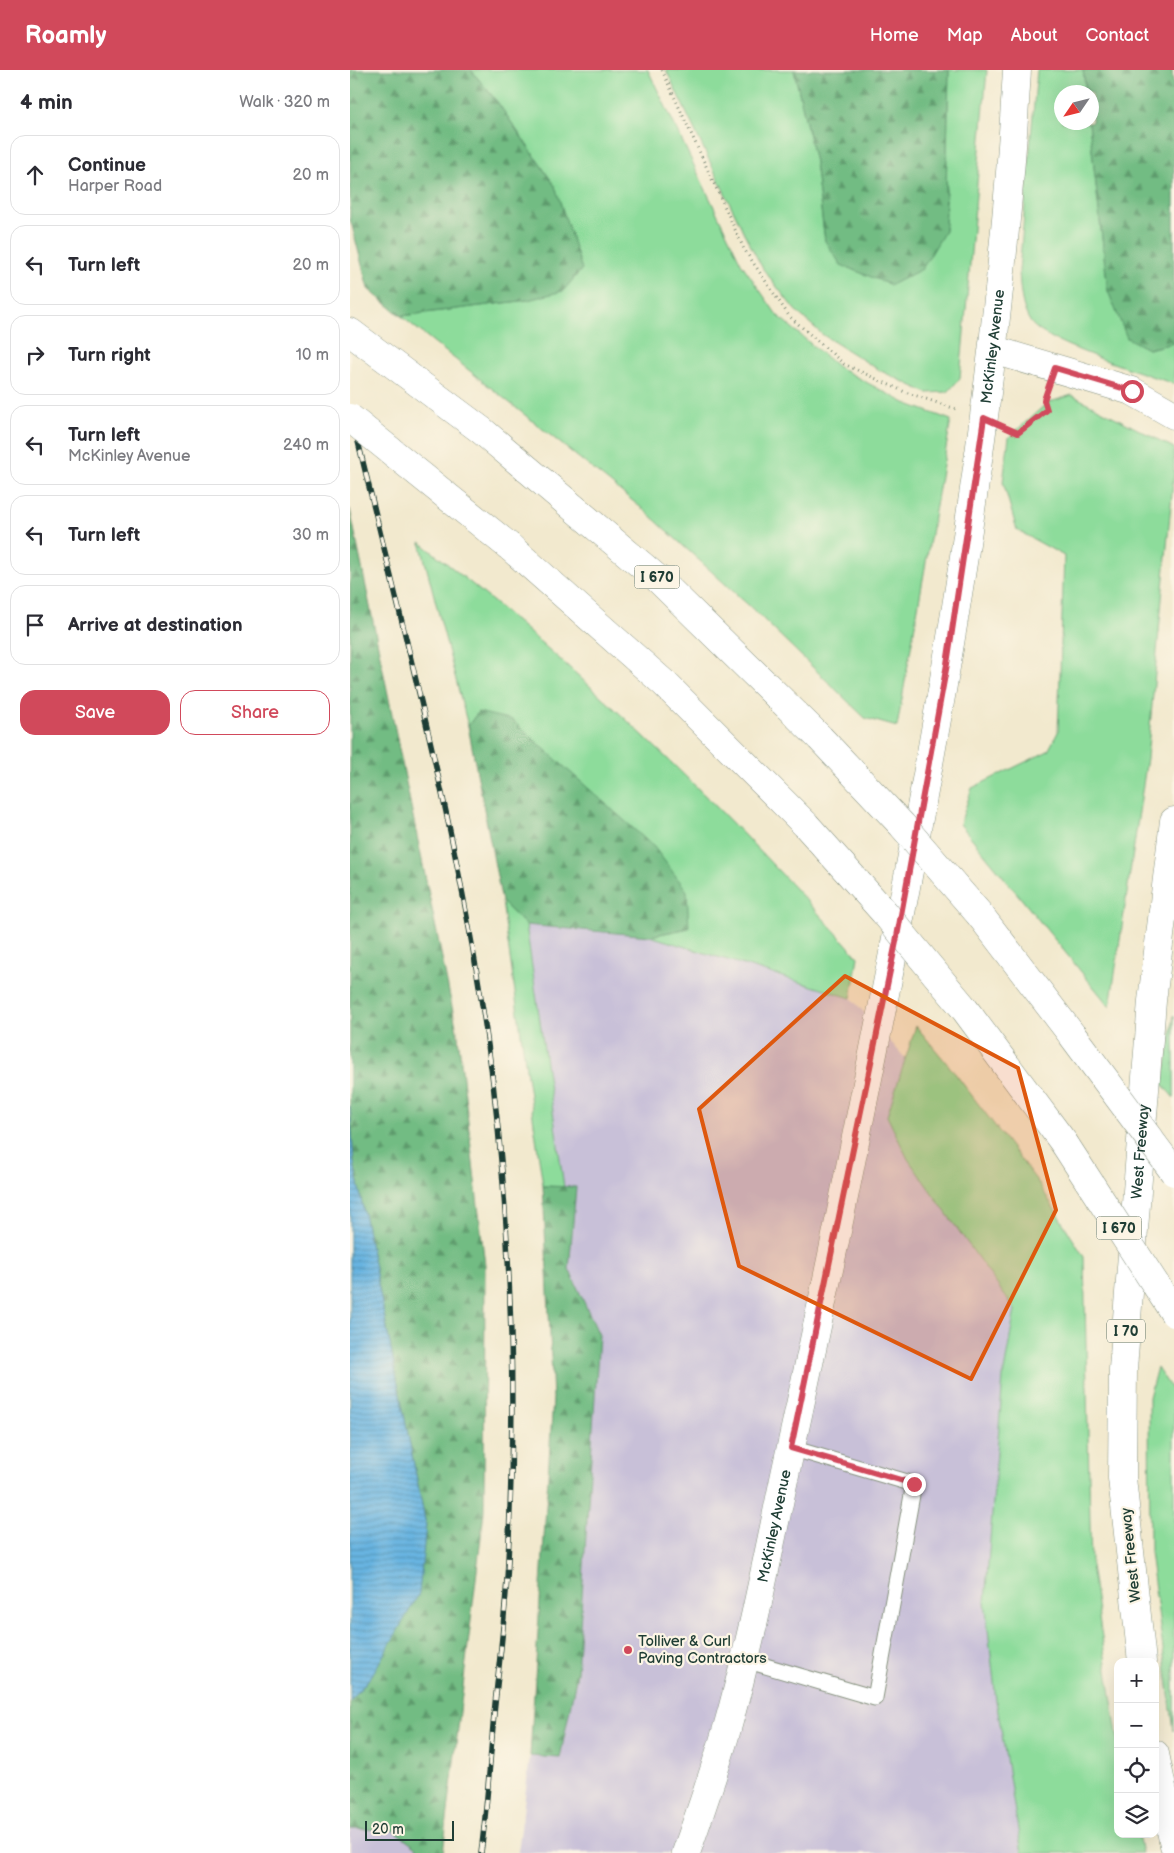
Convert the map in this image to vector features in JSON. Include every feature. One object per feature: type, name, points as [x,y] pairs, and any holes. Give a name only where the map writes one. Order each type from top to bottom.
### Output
[{"type":"main road","name":"McKinley Avenue","points":[[686,1853],[724,1740],[745,1660],[896,942],[947,664],[994,350],[1013,140],[1017,70]]},
{"type":"main road","name":"I 670","points":[[350,332],[481,430],[658,578],[820,738],[902,825],[980,916],[1174,1172]]},
{"type":"main road","points":[[994,350],[1132,391],[1174,415]]},
{"type":"main road","name":"I 670","points":[[350,418],[510,547],[665,684],[806,825],[884,912],[963,1007],[1064,1143],[1174,1313]]},
{"type":"main road","name":"West Freeway","points":[[1142,1658],[1122,1478],[1123,1369],[1152,1010],[1174,821]]},
{"type":"main road","points":[[1159,1773],[1174,1845]]},
{"type":"lane","points":[[745,1660],[876,1698],[914,1484],[791,1448]]},
{"type":"path","points":[[662,70],[744,249],[789,316],[844,364],[905,392],[984,418],[1018,433],[1047,410],[1044,400],[1055,368]]},
{"type":"highlighted area","points":[[845,976],[1018,1068],[1056,1210],[971,1379],[739,1266],[699,1109]]},
{"type":"shaded area","points":[[526,925],[650,936],[851,998],[906,1059],[887,1117],[908,1159],[1015,1310],[1003,1377],[996,1700],[1022,1853],[518,1853],[530,1756],[560,1758],[577,1673],[599,1335],[569,1269],[576,1188],[564,1187]]},
{"type":"shaded area","points":[[350,1829],[393,1830],[425,1853],[350,1853]]},
{"type":"green space","points":[[350,70],[471,70],[498,103],[555,186],[582,269],[563,291],[528,300],[401,316],[368,289],[350,218]]},
{"type":"green space","points":[[471,70],[648,70],[741,263],[777,315],[838,367],[905,403],[951,420],[897,727],[865,718],[757,613],[644,510],[401,316],[528,300],[555,186],[498,103]]},
{"type":"green space","points":[[666,70],[794,70],[815,162],[825,241],[945,231],[949,70],[987,70],[960,378],[948,392],[927,393],[879,370],[823,335],[795,310],[763,269]]},
{"type":"green space","points":[[794,70],[949,70],[945,231],[922,269],[891,285],[841,265],[825,241],[815,162]]},
{"type":"green space","points":[[1037,70],[1083,70],[1085,85],[1054,85],[1054,130],[1090,130],[1108,291],[1148,349],[1174,343],[1174,384],[1075,349],[1041,331],[1031,323],[1025,311],[1019,271]]},
{"type":"green space","points":[[1083,70],[1172,70],[1174,95],[1174,343],[1148,349],[1127,338],[1108,291],[1090,130],[1099,130],[1099,85],[1085,85]]},
{"type":"green space","points":[[1072,395],[1174,448],[1174,472],[1147,758],[1110,1007],[960,824],[972,788],[1048,751],[1058,732],[1064,556],[1017,530],[1003,482],[1009,437],[1047,403]]},
{"type":"green space","points":[[350,509],[458,1036],[485,1265],[484,1512],[443,1853],[425,1853],[393,1830],[350,1829],[350,1702],[372,1675],[426,1525],[354,1163],[350,1105]]},
{"type":"green space","points":[[420,542],[536,638],[648,740],[755,846],[807,901],[858,957],[851,998],[650,936],[689,928],[478,712],[468,726]]},
{"type":"green space","points":[[478,712],[512,720],[654,847],[687,891],[689,928],[650,936],[526,925],[502,902],[468,726]]},
{"type":"green space","points":[[502,902],[526,925],[564,1187],[543,1186]]},
{"type":"green space","points":[[1174,1015],[1174,1098],[1163,1085]]},
{"type":"green space","points":[[916,1026],[954,1072],[1037,1181],[1084,1257],[1091,1566],[1114,1714],[1114,1838],[1139,1838],[1142,1853],[1022,1853],[996,1700],[985,1602],[1003,1377],[1015,1310],[908,1159],[887,1116]]},
{"type":"green space","points":[[543,1186],[576,1187],[569,1269],[599,1335],[577,1673],[560,1758],[530,1756],[553,1398]]},
{"type":"green space","points":[[1157,1367],[1174,1393],[1174,1731],[1150,1552],[1149,1397]]},
{"type":"water","points":[[350,1105],[354,1163],[426,1525],[419,1594],[372,1675],[350,1702]]},
{"type":"railway","points":[[350,408],[411,659],[449,828],[481,998],[499,1142],[511,1321],[512,1441],[506,1598],[481,1853]]},
{"type":"place","name":"Tolliver & Curl Paving Contractors","points":[[628,1650]]},
{"type":"route","points":[[914,1484],[791,1448],[838,1230],[896,942],[947,664],[984,418],[1018,433],[1047,410],[1048,406],[1044,400],[1055,368],[1132,391]]}]
